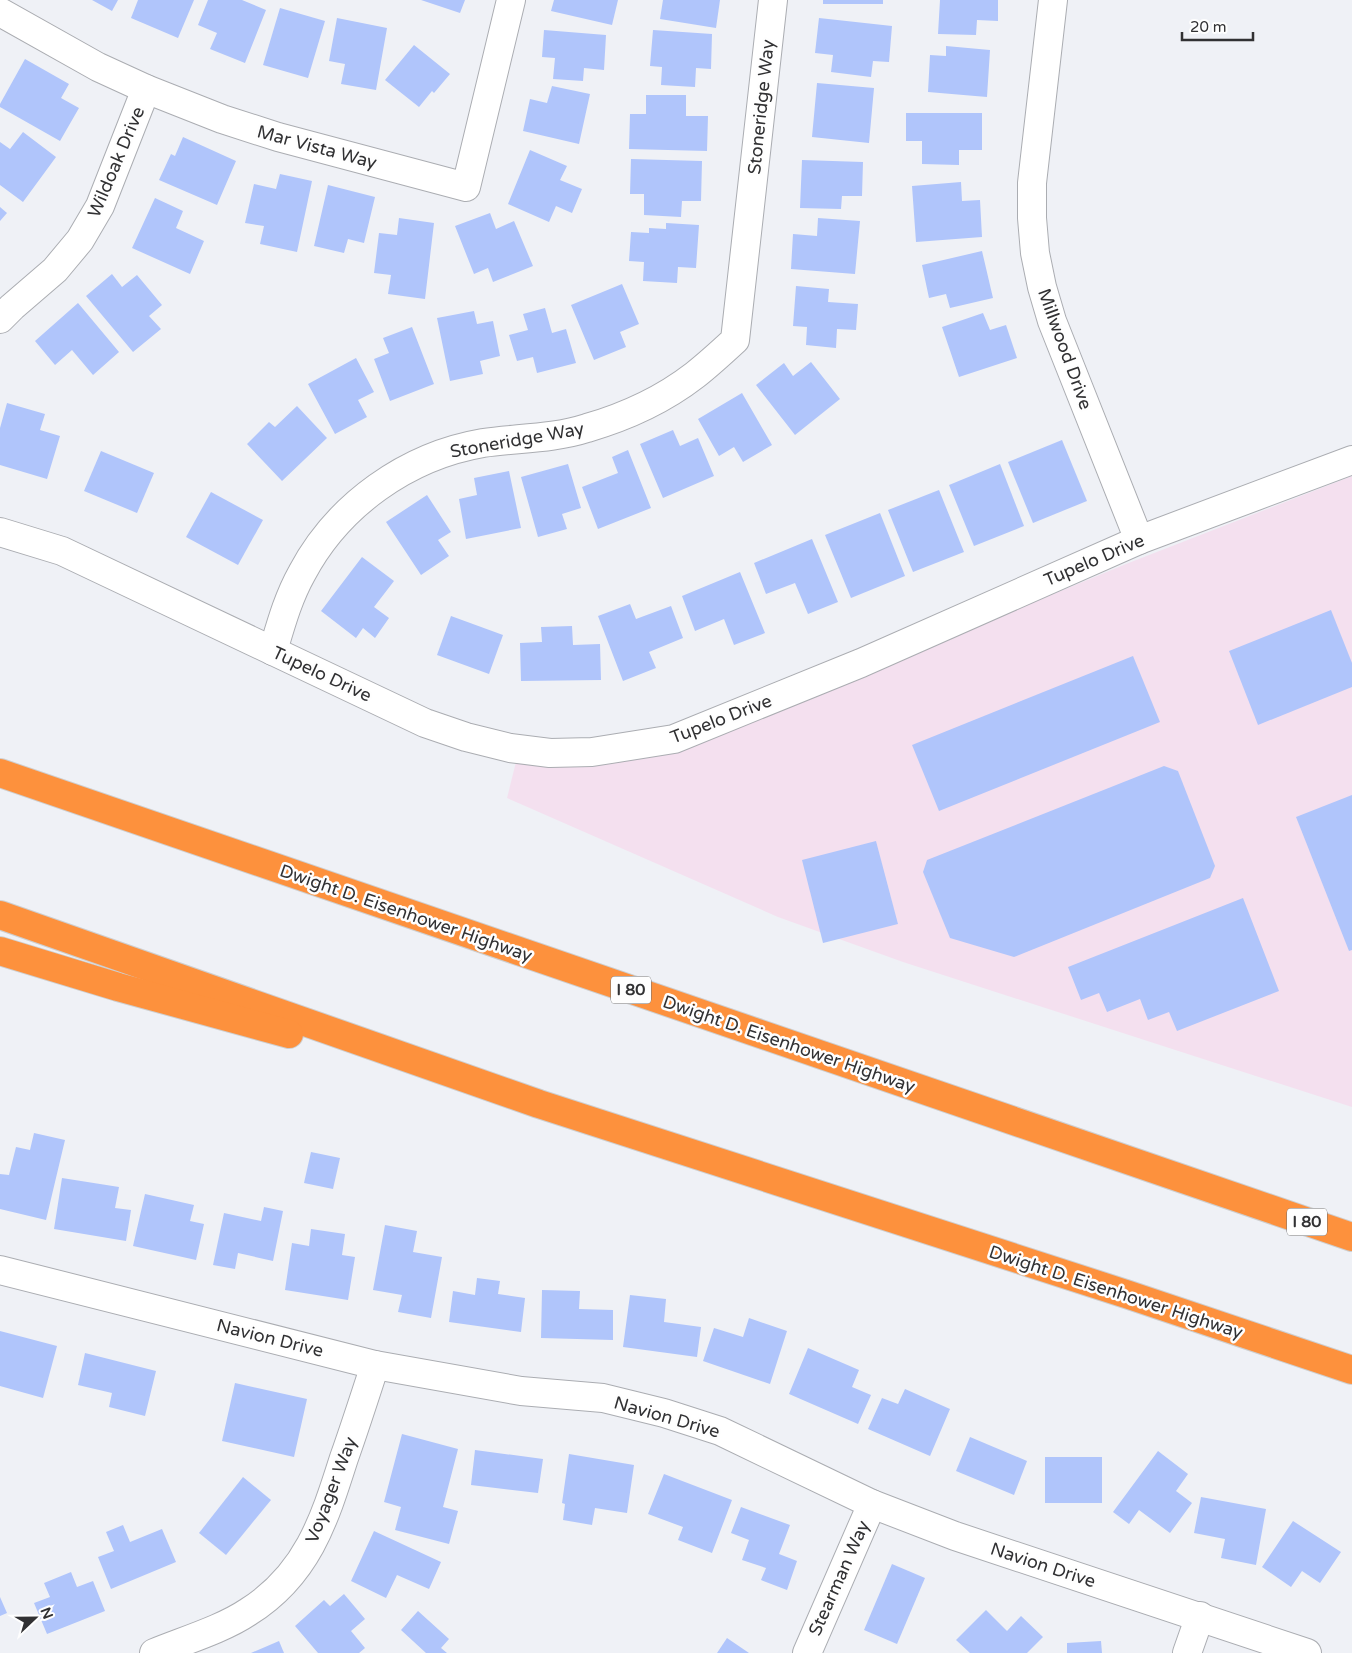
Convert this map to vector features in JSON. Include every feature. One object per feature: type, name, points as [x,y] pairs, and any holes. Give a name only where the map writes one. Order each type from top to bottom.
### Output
[{"type":"highway","name":"Dwight D. Eisenhower Highway","points":[[0,773],[1352,1237]]},
{"type":"highway","name":"Dwight D. Eisenhower Highway","points":[[0,915],[539,1104],[1120,1292],[1352,1370]]},
{"type":"highway","points":[[0,951],[118,987],[539,1104]]},
{"type":"highway","points":[[1262,1207],[1352,1224]]},
{"type":"street","name":"Mar Vista Way","points":[[0,12],[98,67],[146,89],[222,119],[278,137],[466,187],[511,0]]},
{"type":"street","name":"Stoneridge Way","points":[[273,651],[287,605],[302,573],[321,543],[343,516],[384,482],[415,465],[448,452],[482,444],[553,436],[587,428],[636,410],[666,394],[695,375],[735,340],[773,0]]},
{"type":"street","name":"Millwood Drive","points":[[1053,0],[1032,183],[1035,253],[1052,321],[1139,540]]},
{"type":"street","name":"Wildoak Drive","points":[[0,319],[55,270],[80,240],[100,206],[146,89]]},
{"type":"street","name":"Tupelo Drive","points":[[0,532],[62,551],[425,723],[466,737],[510,748],[550,753],[592,752],[674,739],[861,663],[1139,540],[1352,460]]},
{"type":"street","name":"Navion Drive","points":[[0,1270],[375,1364],[521,1391],[603,1398],[664,1413],[720,1431],[872,1504],[955,1536],[1307,1653]]},
{"type":"street","name":"Voyager Way","points":[[154,1653],[234,1620],[248,1612],[275,1592],[297,1568],[315,1539],[328,1507],[375,1364]]},
{"type":"street","name":"Stearman Way","points":[[807,1653],[872,1504]]},
{"type":"street","points":[[1187,1653],[1200,1616]]},
{"type":"shaded area","points":[[1352,476],[1352,1107],[903,962],[778,917],[507,798],[516,762],[683,747],[1126,564]]},
{"type":"building","points":[[92,0],[118,0],[112,11]]},
{"type":"building","points":[[138,0],[194,0],[178,38],[131,18]]},
{"type":"building","points":[[208,0],[242,0],[266,10],[245,63],[210,49],[217,33],[198,25]]},
{"type":"building","points":[[421,0],[465,0],[460,13]]},
{"type":"building","points":[[554,0],[618,0],[612,25],[551,11]]},
{"type":"building","points":[[663,0],[720,0],[716,28],[660,19]]},
{"type":"building","points":[[823,0],[883,0],[883,4],[823,4]]},
{"type":"building","points":[[940,0],[998,0],[998,21],[977,20],[976,35],[938,34]]},
{"type":"building","points":[[280,8],[325,21],[308,78],[263,65]]},
{"type":"building","points":[[337,18],[387,28],[376,90],[341,84],[345,64],[329,61]]},
{"type":"building","points":[[819,18],[892,26],[889,62],[873,61],[871,77],[831,72],[833,55],[815,53]]},
{"type":"building","points":[[544,30],[606,35],[604,70],[584,68],[583,81],[553,79],[555,58],[542,57]]},
{"type":"building","points":[[653,30],[712,34],[711,69],[696,68],[695,87],[661,85],[662,67],[650,66]]},
{"type":"building","points":[[414,45],[450,74],[419,107],[385,80]]},
{"type":"building","points":[[946,46],[990,50],[987,97],[928,92],[930,55],[946,56]]},
{"type":"building","points":[[25,59],[69,84],[61,98],[79,108],[60,141],[0,107]]},
{"type":"building","points":[[817,83],[874,88],[869,143],[812,137]]},
{"type":"building","points":[[552,86],[590,94],[579,144],[523,131],[530,99],[547,103]]},
{"type":"building","points":[[646,95],[686,95],[686,116],[708,116],[707,151],[629,149],[630,114],[646,114]]},
{"type":"building","points":[[906,113],[982,113],[982,150],[959,150],[959,165],[922,164],[922,141],[906,141]]},
{"type":"building","points":[[23,132],[56,157],[23,202],[0,185],[0,142],[10,149]]},
{"type":"building","points":[[183,137],[236,161],[217,205],[159,180],[171,154],[175,156]]},
{"type":"building","points":[[530,150],[567,166],[560,180],[582,189],[572,213],[556,206],[549,222],[508,204]]},
{"type":"building","points":[[631,159],[702,161],[701,201],[682,201],[681,217],[644,215],[644,194],[630,194]]},
{"type":"building","points":[[802,160],[863,162],[862,196],[842,196],[841,209],[800,208]]},
{"type":"building","points":[[280,174],[312,181],[297,252],[260,244],[264,226],[245,223],[254,184],[276,189]]},
{"type":"building","points":[[961,182],[962,201],[980,200],[982,237],[916,242],[912,186]]},
{"type":"building","points":[[328,185],[375,197],[364,243],[348,239],[344,253],[314,246]]},
{"type":"building","points":[[155,198],[183,211],[176,228],[204,241],[190,274],[132,248]]},
{"type":"building","points":[[0,207],[7,213],[0,221]]},
{"type":"building","points":[[490,213],[496,229],[514,221],[533,266],[493,282],[488,268],[474,274],[455,226]]},
{"type":"building","points":[[399,218],[434,223],[425,299],[388,294],[391,275],[374,273],[379,233],[397,235]]},
{"type":"building","points":[[818,218],[860,221],[855,274],[791,269],[793,234],[817,236]]},
{"type":"building","points":[[666,223],[699,225],[696,268],[678,267],[677,283],[643,281],[644,262],[629,261],[631,232],[649,233],[649,228],[666,229]]},
{"type":"building","points":[[982,251],[993,298],[950,308],[946,294],[929,298],[922,265]]},
{"type":"building","points":[[112,274],[122,287],[137,275],[162,305],[149,316],[161,329],[133,352],[86,296]]},
{"type":"building","points":[[622,284],[639,324],[620,332],[626,347],[594,360],[571,305]]},
{"type":"building","points":[[796,286],[829,289],[828,302],[858,304],[856,330],[837,329],[836,348],[806,345],[807,327],[793,326]]},
{"type":"building","points":[[78,303],[119,352],[93,375],[72,350],[55,365],[35,341]]},
{"type":"building","points":[[545,308],[552,333],[566,329],[576,363],[537,373],[533,357],[517,361],[509,335],[528,330],[523,314]]},
{"type":"building","points":[[474,311],[477,324],[493,321],[500,356],[480,361],[483,374],[450,381],[437,318]]},
{"type":"building","points":[[983,313],[990,330],[1006,325],[1017,358],[959,377],[942,327]]},
{"type":"building","points":[[412,327],[434,384],[390,401],[374,359],[389,353],[383,338]]},
{"type":"building","points":[[356,358],[374,392],[358,400],[367,417],[335,434],[308,384]]},
{"type":"building","points":[[811,362],[840,399],[795,435],[756,385],[784,363],[793,376]]},
{"type":"building","points":[[742,393],[772,445],[743,462],[734,447],[719,456],[698,419]]},
{"type":"building","points":[[7,403],[45,414],[40,430],[60,436],[47,479],[0,465],[0,428]]},
{"type":"building","points":[[297,406],[327,438],[282,481],[247,444],[269,422],[275,427]]},
{"type":"building","points":[[673,430],[680,446],[698,438],[714,476],[663,498],[640,444]]},
{"type":"building","points":[[1062,440],[1087,501],[1033,523],[1008,462]]},
{"type":"building","points":[[628,450],[651,508],[598,529],[582,487],[618,473],[612,457]]},
{"type":"building","points":[[101,451],[154,473],[137,513],[84,491]]},
{"type":"building","points":[[568,464],[581,508],[562,514],[567,529],[538,537],[521,477]]},
{"type":"building","points":[[1000,464],[1024,526],[974,546],[949,485]]},
{"type":"building","points":[[509,471],[521,528],[466,539],[459,499],[477,495],[474,478]]},
{"type":"building","points":[[939,490],[964,552],[913,572],[888,510]]},
{"type":"building","points":[[211,492],[263,520],[238,565],[186,537]]},
{"type":"building","points":[[427,495],[451,532],[438,540],[449,556],[421,575],[386,522]]},
{"type":"building","points":[[880,513],[905,576],[851,598],[825,535]]},
{"type":"building","points":[[812,539],[838,602],[808,614],[795,583],[766,594],[754,563]]},
{"type":"building","points":[[362,557],[394,581],[374,607],[389,618],[375,638],[363,628],[356,638],[321,611]]},
{"type":"building","points":[[740,572],[765,633],[734,645],[724,619],[695,631],[682,596]]},
{"type":"building","points":[[630,604],[636,619],[671,606],[683,638],[649,652],[656,668],[623,681],[598,616]]},
{"type":"building","points":[[1331,610],[1352,663],[1352,687],[1258,725],[1229,651]]},
{"type":"building","points":[[451,616],[503,635],[489,674],[437,655]]},
{"type":"building","points":[[572,626],[573,645],[600,644],[601,680],[521,681],[520,643],[542,642],[541,627]]},
{"type":"building","points":[[1133,656],[1160,722],[939,811],[912,745]]},
{"type":"building","points":[[1164,766],[1178,771],[1215,866],[1210,878],[1014,957],[950,938],[923,872],[927,860]]},
{"type":"building","points":[[1352,795],[1352,950],[1349,951],[1296,817]]},
{"type":"building","points":[[876,841],[898,924],[823,943],[802,860]]},
{"type":"building","points":[[1243,898],[1279,991],[1177,1031],[1169,1012],[1148,1020],[1140,999],[1107,1012],[1099,993],[1081,1000],[1068,967]]},
{"type":"building","points":[[34,1133],[65,1140],[46,1220],[0,1209],[0,1174],[9,1175],[16,1147],[30,1150]]},
{"type":"building","points":[[311,1152],[340,1158],[333,1189],[304,1183]]},
{"type":"building","points":[[62,1178],[119,1187],[115,1208],[131,1210],[126,1241],[54,1229]]},
{"type":"building","points":[[145,1194],[194,1205],[190,1221],[204,1224],[196,1260],[133,1246]]},
{"type":"building","points":[[264,1207],[283,1211],[273,1261],[238,1253],[235,1269],[213,1265],[224,1213],[261,1221]]},
{"type":"building","points":[[385,1225],[417,1231],[413,1252],[442,1257],[431,1318],[398,1312],[402,1295],[373,1290]]},
{"type":"building","points":[[311,1229],[345,1234],[342,1255],[355,1257],[348,1300],[285,1290],[292,1243],[309,1246]]},
{"type":"building","points":[[477,1278],[500,1281],[498,1294],[525,1298],[521,1332],[449,1322],[453,1291],[475,1295]]},
{"type":"building","points":[[542,1290],[580,1291],[579,1309],[613,1310],[613,1340],[541,1338]]},
{"type":"building","points":[[630,1295],[666,1299],[664,1322],[701,1327],[697,1357],[623,1347]]},
{"type":"building","points":[[749,1318],[787,1331],[770,1384],[703,1361],[714,1328],[743,1337]]},
{"type":"building","points":[[0,1331],[57,1346],[43,1398],[0,1386]]},
{"type":"building","points":[[808,1348],[859,1370],[852,1387],[871,1395],[858,1424],[789,1394]]},
{"type":"building","points":[[85,1353],[156,1371],[145,1416],[109,1407],[112,1393],[78,1385]]},
{"type":"building","points":[[235,1383],[307,1399],[294,1457],[222,1441]]},
{"type":"building","points":[[905,1389],[950,1409],[930,1456],[868,1429],[882,1398],[898,1404]]},
{"type":"building","points":[[402,1434],[458,1449],[443,1507],[458,1511],[449,1544],[395,1530],[401,1507],[384,1502]]},
{"type":"building","points":[[970,1437],[1027,1461],[1014,1495],[956,1471]]},
{"type":"building","points":[[475,1450],[543,1459],[538,1493],[471,1485]]},
{"type":"building","points":[[1158,1451],[1188,1474],[1176,1491],[1192,1503],[1170,1533],[1139,1510],[1129,1524],[1113,1512]]},
{"type":"building","points":[[569,1454],[634,1465],[627,1513],[595,1508],[592,1525],[563,1520],[565,1504],[562,1503]]},
{"type":"building","points":[[1045,1457],[1102,1457],[1102,1503],[1045,1503]]},
{"type":"building","points":[[664,1474],[732,1500],[712,1553],[678,1540],[683,1527],[648,1514]]},
{"type":"building","points":[[243,1477],[271,1500],[226,1555],[199,1533]]},
{"type":"building","points":[[1201,1497],[1266,1509],[1256,1565],[1221,1558],[1225,1539],[1194,1533]]},
{"type":"building","points":[[741,1507],[790,1525],[779,1554],[797,1561],[787,1590],[761,1580],[766,1568],[742,1560],[749,1540],[731,1533]]},
{"type":"building","points":[[1293,1521],[1341,1552],[1320,1583],[1302,1571],[1291,1587],[1262,1567]]},
{"type":"building","points":[[123,1525],[130,1542],[162,1529],[176,1562],[111,1589],[98,1557],[114,1551],[106,1532]]},
{"type":"building","points":[[374,1531],[441,1562],[429,1589],[397,1575],[386,1598],[351,1581]]},
{"type":"building","points":[[892,1564],[925,1578],[897,1644],[864,1630]]},
{"type":"building","points":[[71,1572],[77,1587],[93,1581],[105,1611],[47,1634],[34,1603],[50,1597],[44,1583]]},
{"type":"building","points":[[344,1594],[365,1619],[351,1631],[365,1648],[359,1653],[318,1653],[295,1626],[324,1600],[330,1606]]},
{"type":"building","points":[[0,1597],[7,1613],[0,1616]]},
{"type":"building","points":[[986,1610],[1007,1631],[1021,1616],[1043,1637],[1027,1653],[970,1653],[956,1640]]},
{"type":"building","points":[[418,1611],[449,1639],[441,1648],[447,1653],[426,1653],[401,1630]]},
{"type":"building","points":[[727,1638],[749,1653],[717,1653]]},
{"type":"building","points":[[279,1641],[284,1653],[251,1653]]},
{"type":"building","points":[[1101,1641],[1102,1653],[1067,1653],[1067,1643]]}]
